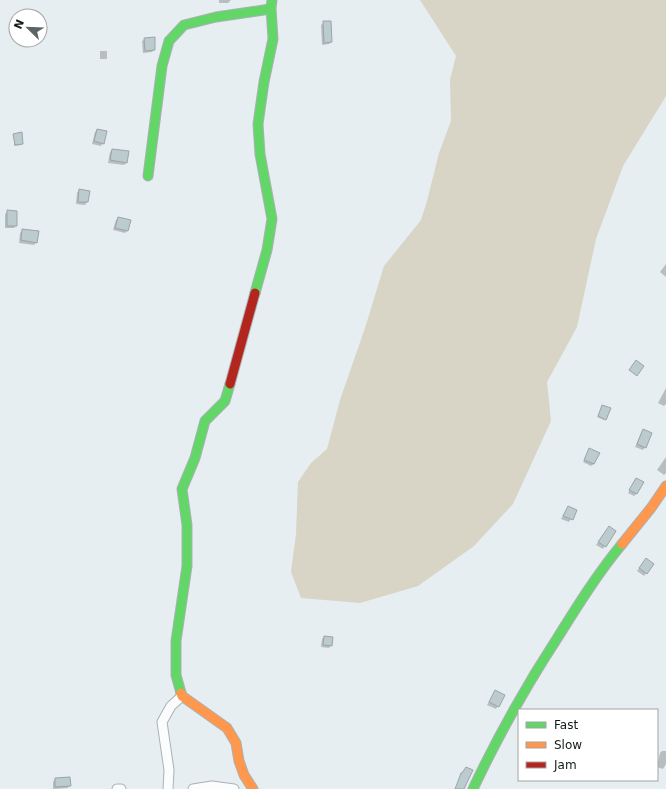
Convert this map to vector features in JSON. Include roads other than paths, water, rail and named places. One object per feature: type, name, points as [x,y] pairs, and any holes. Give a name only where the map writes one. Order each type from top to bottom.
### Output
[{"type":"street","points":[[148,176],[162,66],[169,42],[184,25],[271,4],[273,39],[264,82],[258,124],[260,154],[272,219],[267,250],[226,401],[205,421],[195,458],[182,489],[187,525],[187,566],[176,641],[176,675],[182,696],[227,728],[236,743],[239,761],[244,775],[253,789]]},
{"type":"street","points":[[473,789],[503,728],[560,630],[602,569],[631,531],[653,506],[666,486]]},
{"type":"street","points":[[168,789],[169,770],[162,722],[171,706],[182,696]]},
{"type":"street","points":[[193,789],[212,786],[234,789]]}]
